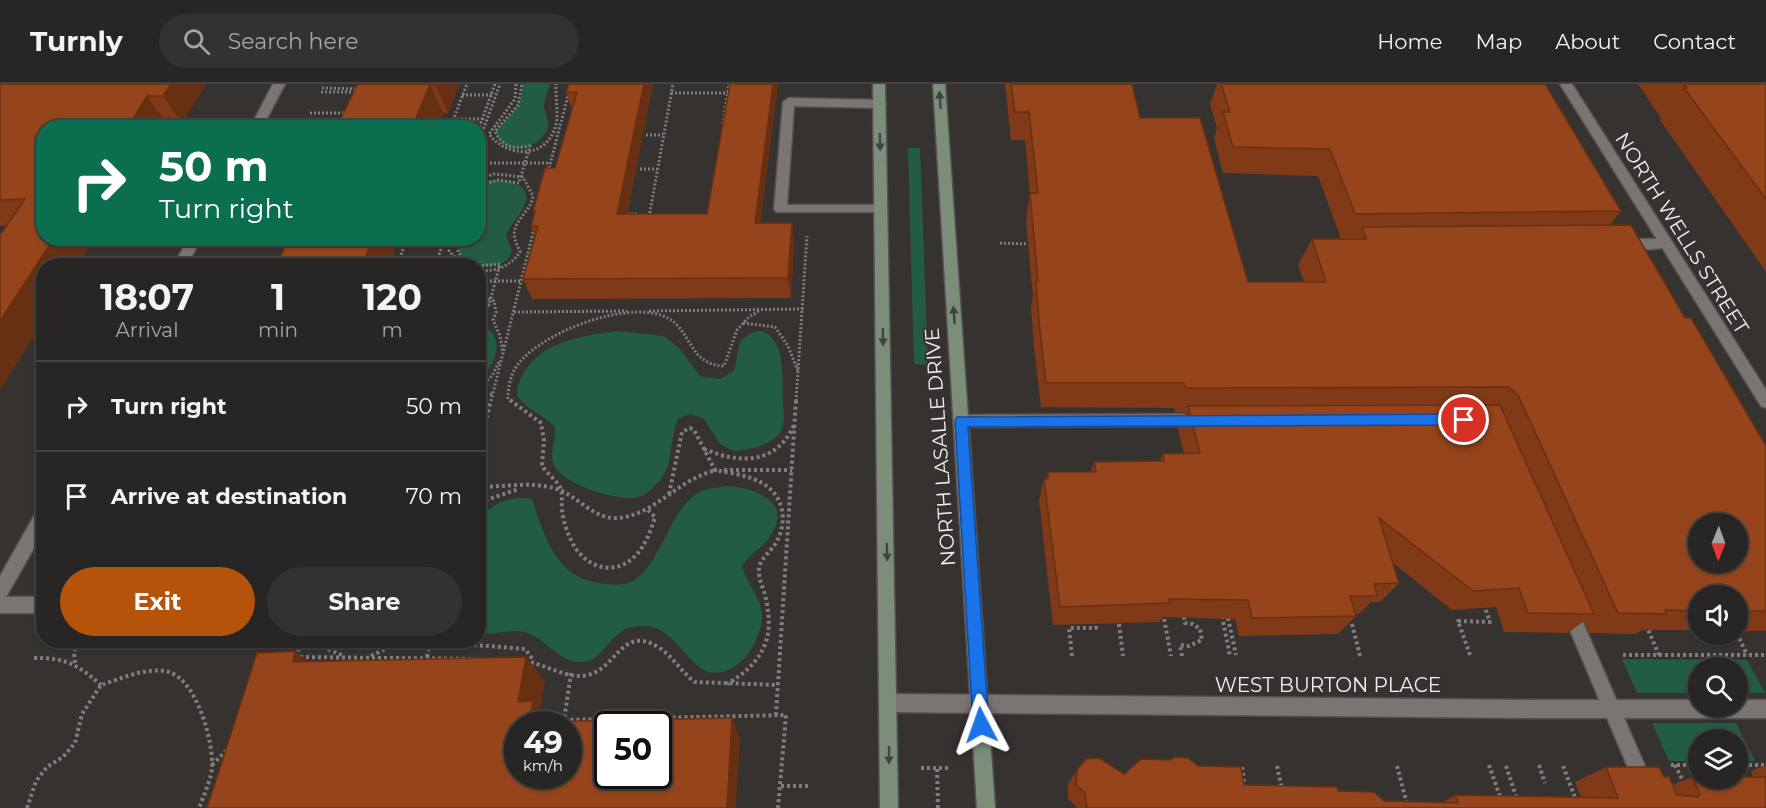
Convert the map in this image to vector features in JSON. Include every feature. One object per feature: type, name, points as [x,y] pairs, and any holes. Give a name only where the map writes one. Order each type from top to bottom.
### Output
[{"type":"main road","points":[[879,84],[889,808]]},
{"type":"main road","name":"NORTH LASALLE DRIVE","points":[[939,84],[986,808]]},
{"type":"street","points":[[259,120],[279,84]]},
{"type":"street","name":"NORTH WELLS STREET","points":[[1566,84],[1766,402]]},
{"type":"street","points":[[880,104],[789,102],[780,209],[881,209]]},
{"type":"street","points":[[1608,244],[1666,244]]},
{"type":"street","points":[[961,421],[1218,420]]},
{"type":"street","points":[[0,592],[36,528]]},
{"type":"street","points":[[1563,596],[1654,808]]},
{"type":"street","points":[[0,605],[36,605]]},
{"type":"street","name":"WEST BURTON PLACE","points":[[889,703],[1766,709]]},
{"type":"path","points":[[467,84],[453,119],[487,119],[500,84]]},
{"type":"path","points":[[482,119],[495,84]]},
{"type":"path","points":[[516,84],[517,98],[513,106],[492,126],[489,134],[502,150],[528,152],[548,139],[555,130],[556,84]]},
{"type":"path","points":[[486,182],[490,180],[519,183],[530,146],[521,149],[506,146],[497,139],[495,131],[515,111],[521,100],[522,84]]},
{"type":"path","points":[[548,174],[571,84]]},
{"type":"path","points":[[648,223],[673,84]]},
{"type":"path","points":[[722,128],[729,84]]},
{"type":"path","points":[[322,90],[365,90]]},
{"type":"path","points":[[671,93],[735,93]]},
{"type":"path","points":[[462,95],[496,95]]},
{"type":"path","points":[[310,113],[353,113]]},
{"type":"path","points":[[646,135],[663,135]]},
{"type":"path","points":[[486,163],[551,164]]},
{"type":"path","points":[[640,169],[657,169]]},
{"type":"path","points":[[486,175],[521,176],[532,188],[532,205],[516,226],[514,234],[520,252],[515,260],[498,269],[486,270]]},
{"type":"path","points":[[618,214],[649,214]]},
{"type":"path","points":[[486,422],[535,227]]},
{"type":"path","points":[[776,715],[808,228]]},
{"type":"path","points":[[1000,243],[1028,244]]},
{"type":"path","points":[[486,265],[500,264],[489,306],[486,304]]},
{"type":"path","points":[[486,280],[522,281]]},
{"type":"path","points":[[486,297],[494,301],[496,312],[493,320],[500,336],[503,354],[492,376],[486,381]]},
{"type":"path","points":[[514,312],[803,309]]},
{"type":"path","points":[[760,310],[742,323],[734,336],[729,361],[724,366],[709,367],[702,362],[674,321],[663,315],[640,311],[596,319],[543,343],[520,362],[508,384],[508,398],[541,423],[545,444],[541,456],[542,467],[561,490],[594,512],[618,519],[648,510],[693,477],[715,470],[792,470]]},
{"type":"path","points":[[742,323],[775,327],[788,346],[799,372]]},
{"type":"path","points":[[486,394],[493,394]]},
{"type":"path","points":[[704,448],[718,456],[740,460],[767,455],[784,443],[795,424]]},
{"type":"path","points":[[669,494],[682,432],[690,428],[694,430],[715,470]]},
{"type":"path","points":[[715,470],[747,476],[763,483],[776,494],[783,509],[783,523],[780,531],[773,547],[762,558],[759,572],[770,616],[769,641],[756,662],[741,676],[726,685]]},
{"type":"path","points":[[486,487],[561,490]]},
{"type":"path","points":[[486,500],[526,488]]},
{"type":"path","points":[[561,490],[563,514],[569,537],[579,555],[596,567],[623,566],[635,557],[644,545],[655,517],[648,510]]},
{"type":"path","points":[[1470,655],[1458,621],[1490,622],[1483,601]]},
{"type":"path","points":[[1162,610],[1171,656]]},
{"type":"path","points":[[1220,610],[1233,656],[1228,618]]},
{"type":"path","points":[[1182,656],[1180,645],[1188,646],[1202,640],[1200,629],[1193,624],[1185,623],[1184,616]]},
{"type":"path","points":[[1644,620],[1659,655]]},
{"type":"path","points":[[1072,656],[1069,628],[1096,628],[1096,624]]},
{"type":"path","points":[[1119,624],[1124,656]]},
{"type":"path","points":[[1352,624],[1360,656]]},
{"type":"path","points":[[523,661],[535,661],[571,674],[588,675],[599,670],[626,644],[642,641],[660,648],[683,675],[695,682],[726,685],[778,685]]},
{"type":"path","points":[[1742,645],[1747,655]]},
{"type":"path","points":[[486,646],[525,649],[535,661]]},
{"type":"path","points":[[75,663],[76,648]]},
{"type":"path","points":[[293,667],[299,648]]},
{"type":"path","points":[[325,648],[347,657]]},
{"type":"path","points":[[368,658],[388,648]]},
{"type":"path","points":[[425,666],[430,648]]},
{"type":"path","points":[[1589,656],[1766,655]]},
{"type":"path","points":[[287,657],[487,659]]},
{"type":"path","points":[[313,665],[316,657]]},
{"type":"path","points":[[326,664],[329,657]]},
{"type":"path","points":[[400,666],[403,657]]},
{"type":"path","points":[[34,658],[54,658],[75,663],[101,685]]},
{"type":"path","points":[[450,666],[452,658]]},
{"type":"path","points":[[473,666],[475,658]]},
{"type":"path","points":[[27,808],[36,781],[47,767],[63,757],[75,743],[81,730],[82,714],[101,685],[155,671],[170,672],[180,677],[187,685],[208,731],[212,765],[210,778],[199,808]]},
{"type":"path","points":[[566,711],[571,674]]},
{"type":"path","points":[[582,721],[786,715],[778,808]]},
{"type":"path","points":[[722,717],[722,728]]},
{"type":"path","points":[[674,729],[675,718]]},
{"type":"path","points":[[212,765],[237,740]]},
{"type":"path","points":[[1489,765],[1504,808]]},
{"type":"path","points":[[1539,765],[1545,783]]},
{"type":"path","points":[[1675,765],[1684,783]]},
{"type":"path","points":[[1748,766],[1766,765]]},
{"type":"path","points":[[1242,766],[1247,799]]},
{"type":"path","points":[[1277,766],[1284,800]]},
{"type":"path","points":[[1396,766],[1408,808]]},
{"type":"path","points":[[1506,766],[1520,808]]},
{"type":"path","points":[[1563,766],[1578,808]]},
{"type":"path","points":[[917,768],[950,768]]},
{"type":"path","points":[[937,769],[938,808]]},
{"type":"path","points":[[1676,783],[1688,783]]},
{"type":"path","points":[[780,786],[809,786]]},
{"type":"green space","points":[[522,84],[550,84],[544,107],[548,121],[547,130],[535,143],[520,148],[505,144],[495,131],[518,105]]},
{"type":"green space","points":[[908,148],[920,148],[928,365],[914,364]]},
{"type":"green space","points":[[490,180],[505,181],[519,185],[526,194],[522,210],[506,235],[511,246],[511,253],[506,261],[488,267],[486,267],[486,258],[465,258],[459,248],[459,246],[486,246],[486,182]]},
{"type":"green space","points":[[486,325],[494,336],[497,348],[494,360],[487,371]]},
{"type":"green space","points":[[617,331],[664,336],[679,348],[700,376],[720,379],[734,371],[740,341],[757,331],[769,335],[775,342],[781,361],[784,417],[780,433],[765,444],[734,451],[720,444],[704,419],[690,414],[678,419],[663,476],[642,496],[619,497],[593,491],[570,480],[561,474],[553,462],[555,427],[522,402],[518,396],[518,387],[527,368],[536,357],[548,349],[589,335]]},
{"type":"green space","points":[[739,487],[761,494],[775,507],[778,516],[776,526],[768,539],[742,566],[761,608],[761,626],[748,655],[728,670],[714,673],[702,669],[671,638],[659,630],[645,626],[624,630],[592,660],[584,662],[568,660],[535,636],[522,631],[486,633],[486,512],[495,505],[516,498],[532,499],[552,550],[569,571],[581,578],[613,585],[631,582],[641,574],[657,553],[686,503],[696,494],[707,489]]},
{"type":"green space","points":[[347,648],[375,648],[368,650]]},
{"type":"green space","points":[[1622,659],[1688,660],[1688,693],[1637,693]]},
{"type":"green space","points":[[1748,662],[1765,693],[1748,693]]},
{"type":"green space","points":[[1652,723],[1736,723],[1739,729],[1688,729],[1688,761],[1669,761]]},
{"type":"green space","points":[[1748,747],[1755,761],[1748,761]]},
{"type":"building","points":[[0,84],[171,84],[163,96],[147,96],[132,120],[36,120],[36,246],[49,246],[41,258],[36,258],[36,266],[0,321],[0,235],[25,199],[0,200]]},
{"type":"building","points":[[358,84],[430,84],[415,120],[340,120]]},
{"type":"building","points":[[569,84],[644,84],[617,214],[707,214],[730,84],[773,84],[755,223],[792,223],[788,278],[523,279],[538,226],[531,226],[545,168],[555,168],[577,92],[566,92]]},
{"type":"building","points":[[1011,84],[1132,84],[1140,118],[1200,118],[1248,282],[1326,282],[1312,239],[1366,239],[1362,227],[1631,225],[1685,318],[1691,318],[1766,446],[1766,611],[1748,611],[1748,585],[1688,585],[1688,611],[1665,610],[1666,614],[1618,613],[1518,395],[1509,387],[1185,388],[1184,383],[1046,383],[1039,322],[1036,281],[1038,281],[1030,193],[1038,193],[1029,112],[1015,112]]},
{"type":"building","points":[[1221,84],[1545,84],[1621,211],[1355,214],[1330,149],[1233,147],[1223,112],[1230,112]]},
{"type":"building","points":[[1684,84],[1766,84],[1766,199],[1684,88],[1687,88]]},
{"type":"building","points":[[285,246],[370,246],[365,258],[280,258]]},
{"type":"building","points":[[1500,405],[1594,614],[1528,613],[1519,588],[1473,591],[1379,518],[1399,583],[1374,584],[1377,596],[1350,596],[1356,616],[1252,618],[1248,600],[1169,599],[1170,603],[1060,607],[1044,479],[1048,479],[1048,472],[1096,472],[1094,462],[1164,461],[1163,454],[1200,453],[1188,406]]},
{"type":"building","points":[[295,651],[293,662],[526,657],[518,702],[533,701],[531,711],[504,711],[504,789],[582,789],[582,721],[594,721],[594,789],[672,789],[672,719],[732,718],[727,808],[207,808],[257,653]]},
{"type":"building","points":[[1174,757],[1188,758],[1198,766],[1241,767],[1244,785],[1337,787],[1338,791],[1374,792],[1384,801],[1458,803],[1455,795],[1618,798],[1606,767],[1659,767],[1664,777],[1669,777],[1677,795],[1698,797],[1700,793],[1698,789],[1748,789],[1748,777],[1766,777],[1766,808],[1087,808],[1085,793],[1076,785],[1077,770],[1086,759],[1099,758],[1124,774],[1141,759],[1171,760]]},
{"type":"route","points":[[981,725],[961,421],[1464,420]]}]
